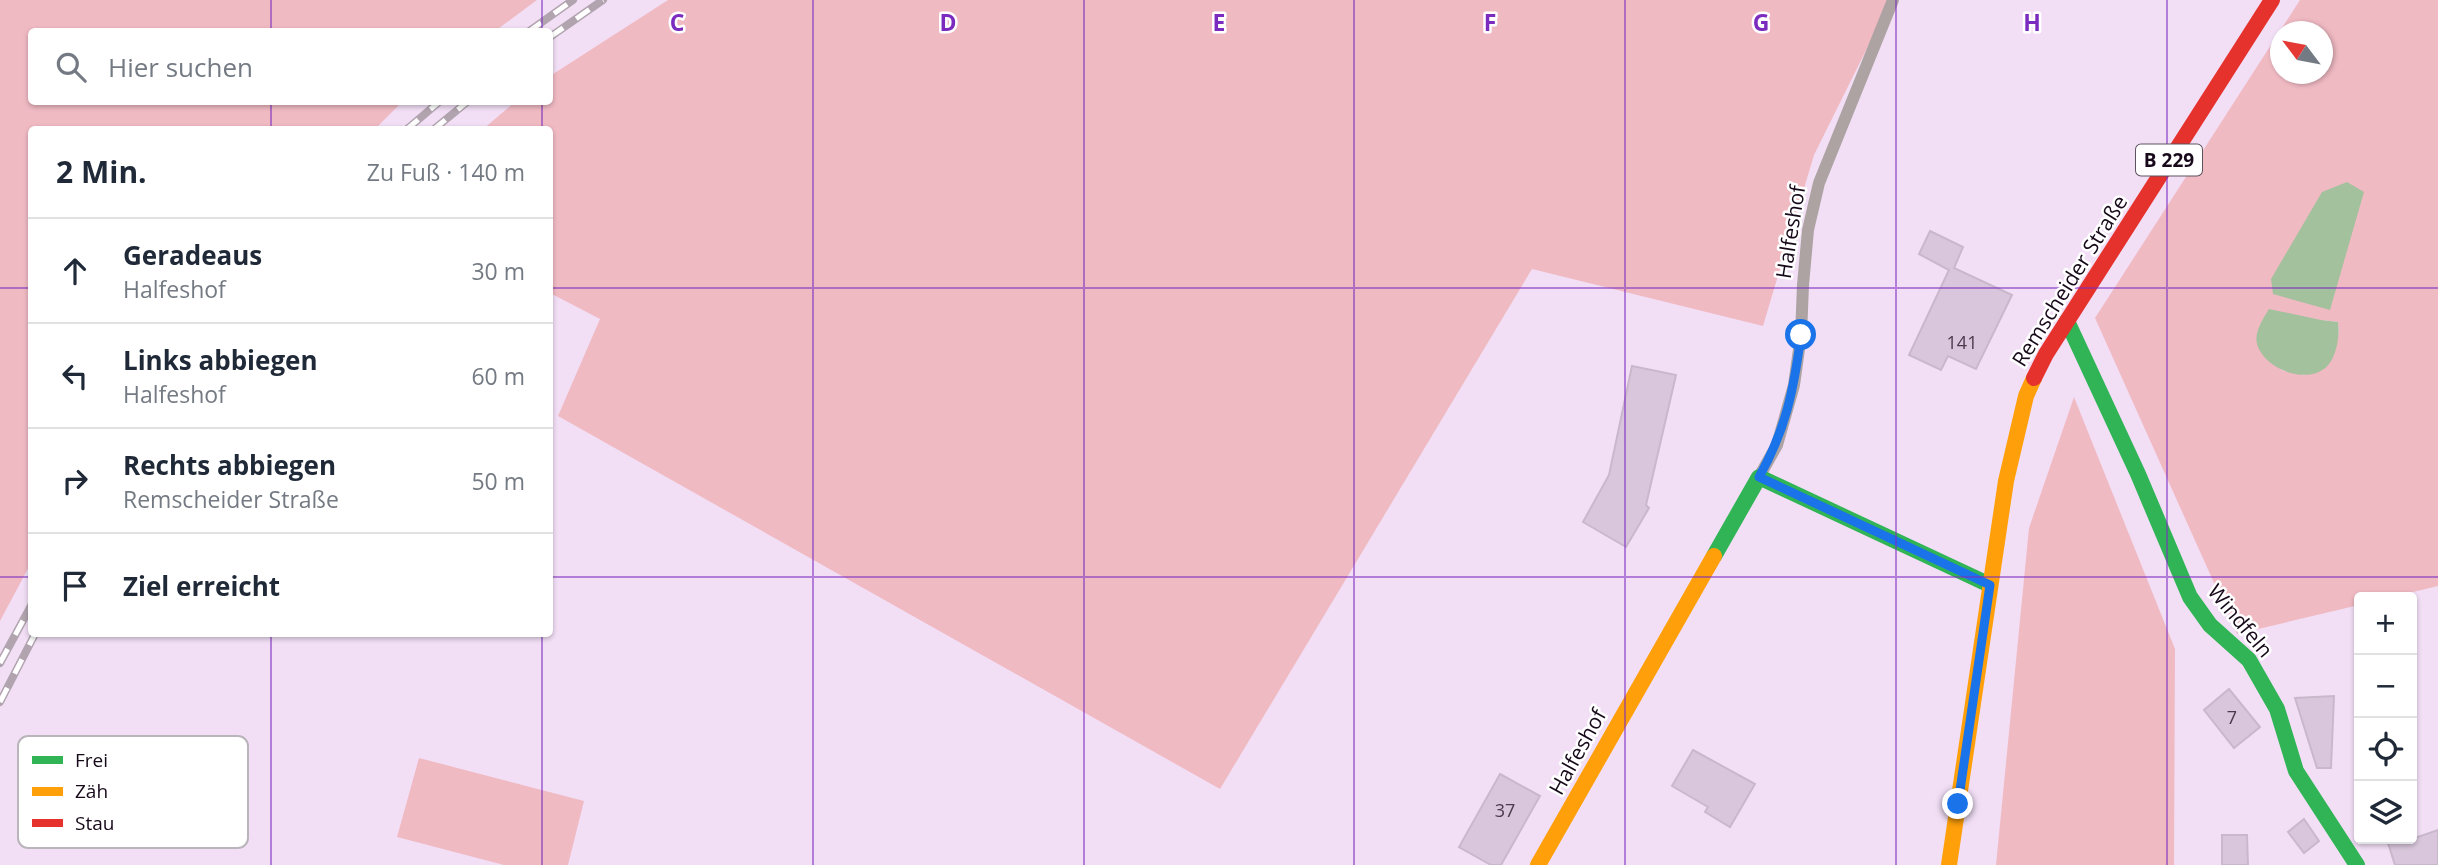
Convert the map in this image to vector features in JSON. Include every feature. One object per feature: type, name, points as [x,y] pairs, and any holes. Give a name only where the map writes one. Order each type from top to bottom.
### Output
[{"type":"street","name":"Remscheider Straße","points":[[1949,865],[2006,481],[2021,413],[2033,378],[2272,0]]},
{"type":"street","name":"Windfeln","points":[[2067,321],[2190,597],[2210,625],[2249,660],[2277,709],[2296,771],[2357,865]]},
{"type":"street","points":[[1759,477],[1990,585]]},
{"type":"street","name":"Halfeshof","points":[[1538,865],[1759,477]]},
{"type":"lane","name":"Halfeshof","points":[[1759,477],[1777,445],[1794,386],[1801,335],[1805,258],[1816,194],[1893,0]]},
{"type":"shaded area","points":[[0,0],[537,0],[499,28],[28,28],[28,105],[399,105],[378,126],[28,126],[28,569],[0,621]]},
{"type":"shaded area","points":[[668,0],[1891,0],[1814,155],[1763,326],[1532,269],[1220,789],[558,416],[600,319],[553,295],[553,126],[487,126],[511,105],[553,105],[553,74]]},
{"type":"shaded area","points":[[2300,0],[2438,0],[2438,586],[2413,592],[2354,592],[2354,606],[2237,634],[2095,318],[2270,47],[2270,84],[2333,84],[2333,21],[2286,21]],"holes":[[[2321,320],[2338,322],[2339,331],[2334,354],[2304,375],[2281,370]]]},
{"type":"shaded area","points":[[2347,182],[2364,192],[2330,310],[2273,294],[2271,279],[2322,192]]},
{"type":"shaded area","points":[[2269,309],[2338,322],[2337,344],[2329,364],[2321,371],[2300,375],[2278,368],[2269,361],[2261,353],[2256,339]]},
{"type":"shaded area","points":[[2074,397],[2175,649],[2174,865],[1996,865],[2029,528]]},
{"type":"shaded area","points":[[419,758],[584,801],[568,865],[504,865],[397,837]]},
{"type":"building","points":[[1930,231],[1963,247],[1954,268],[2012,295],[1976,369],[1948,356],[1941,370],[1909,355],[1949,270],[1919,254]]},
{"type":"building","points":[[1632,366],[1676,375],[1646,505],[1649,508],[1626,547],[1583,522],[1609,475]]},
{"type":"building","points":[[2229,689],[2260,727],[2234,748],[2204,710]]},
{"type":"building","points":[[2334,696],[2331,768],[2317,768],[2295,698]]},
{"type":"building","points":[[1693,750],[1755,784],[1730,827],[1705,812],[1708,807],[1672,786]]},
{"type":"building","points":[[1500,774],[1540,796],[1501,865],[1491,865],[1459,847]]},
{"type":"building","points":[[2304,819],[2319,841],[2304,853],[2288,832]]},
{"type":"building","points":[[2438,830],[2438,865],[2395,865],[2388,844],[2417,844],[2417,837]]},
{"type":"building","points":[[2222,835],[2247,835],[2248,865],[2222,865]]},
{"type":"railway","points":[[534,28],[573,0]]},
{"type":"railway","points":[[553,35],[603,0]]},
{"type":"railway","points":[[411,126],[435,105]]},
{"type":"railway","points":[[438,126],[463,105]]},
{"type":"railway","points":[[0,663],[28,611]]},
{"type":"railway","points":[[0,702],[33,637]]},
{"type":"traffic: fast","points":[[2067,321],[2138,474],[2190,597],[2210,625],[2249,660],[2277,709],[2296,771],[2357,865]]},
{"type":"traffic: fast","points":[[1714,556],[1759,477],[1990,585]]},
{"type":"traffic: slow","points":[[1949,865],[2006,481],[2026,396],[2034,378]]},
{"type":"traffic: slow","points":[[1538,865],[1714,556]]},
{"type":"traffic: jam","points":[[2034,378],[2046,354],[2272,0]]},
{"type":"route","points":[[1801,335],[1794,386],[1783,428],[1759,477],[1990,585],[1958,804]]}]
